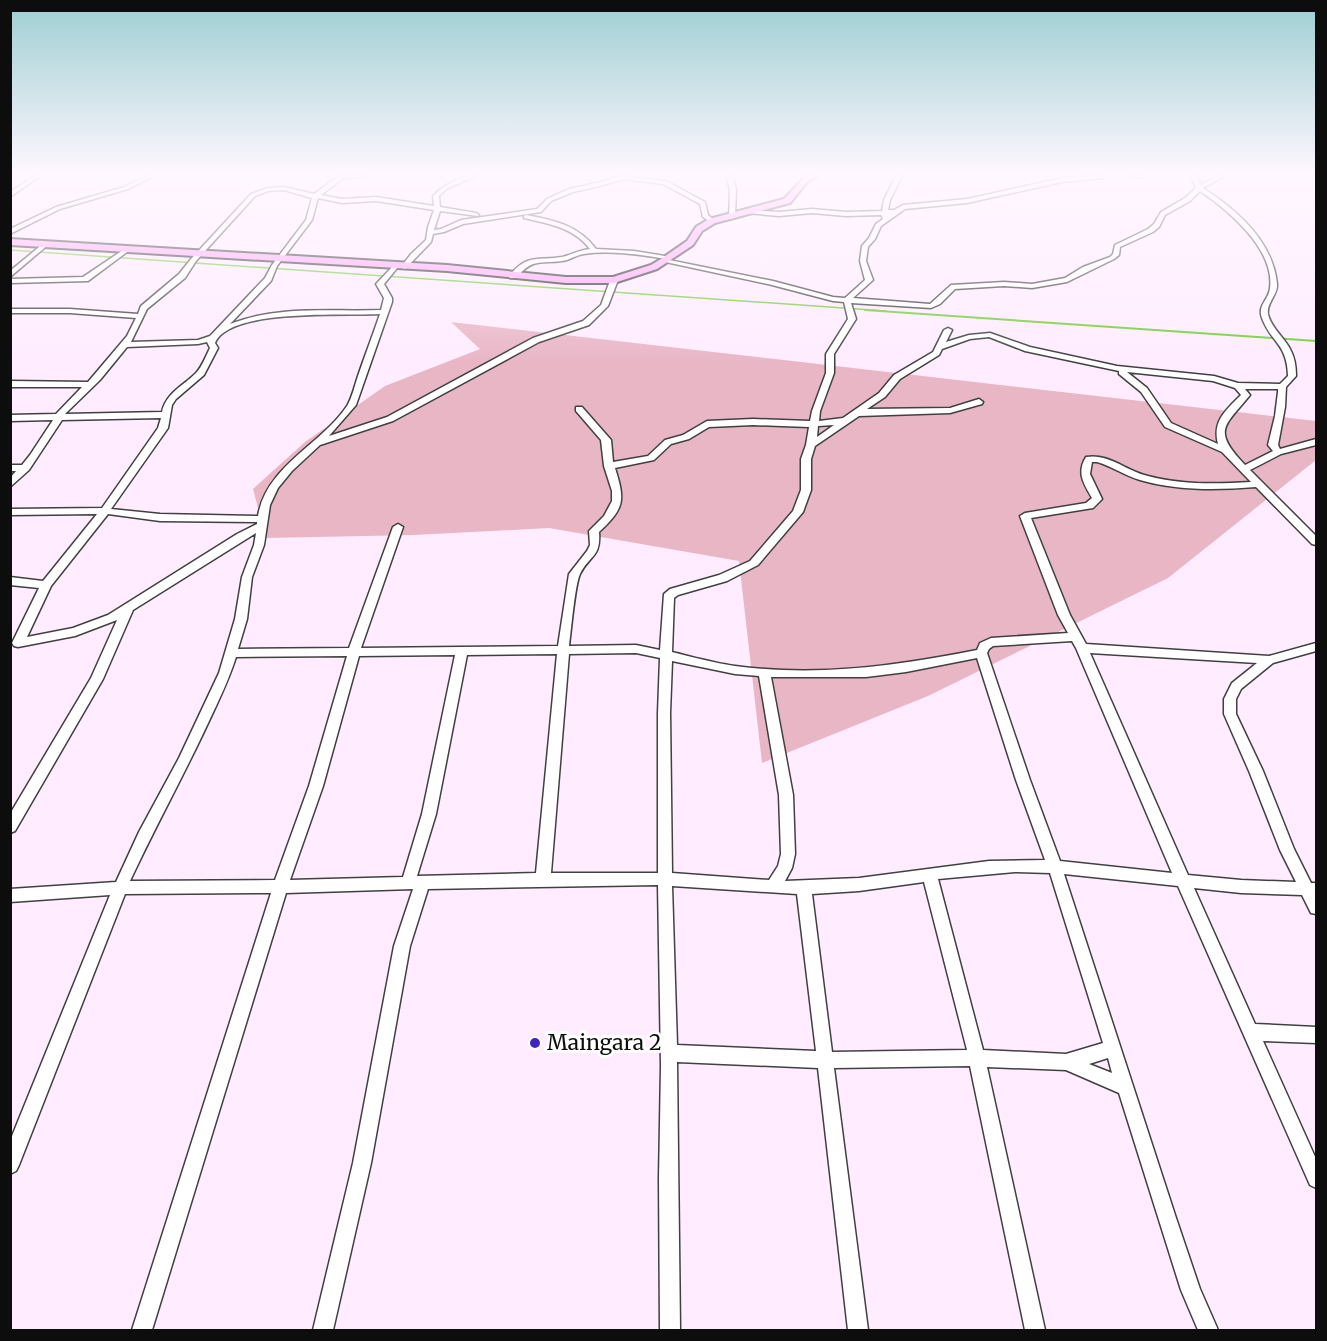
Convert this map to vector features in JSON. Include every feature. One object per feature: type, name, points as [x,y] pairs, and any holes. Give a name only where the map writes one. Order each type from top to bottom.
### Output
[{"type":"street","points":[[10,484],[26,468],[59,417],[131,337],[144,308],[182,276],[213,239]]},
{"type":"street","points":[[10,655],[14,643],[46,585],[105,511],[163,428],[168,405],[177,391],[201,373],[214,348],[214,338],[268,279],[296,239]]},
{"type":"street","points":[[10,1165],[120,888],[225,673],[240,619],[247,577],[259,545],[265,505],[282,478],[352,405],[388,298],[380,284],[429,242],[429,239]]},
{"type":"street","points":[[582,239],[589,242],[595,252]]},
{"type":"street","points":[[10,242],[462,269],[566,280],[614,280],[654,267],[690,243],[693,239]]},
{"type":"street","points":[[847,305],[869,280],[864,267],[864,249],[872,239]]},
{"type":"street","points":[[513,276],[519,267],[529,262],[595,252],[666,259],[833,298],[847,305],[931,306],[936,305],[947,290],[954,287],[1004,284],[1032,286],[1067,280],[1115,257],[1117,246],[1137,239]]},
{"type":"street","points":[[1255,239],[1272,271],[1274,286],[1264,311],[1276,336],[1290,351],[1292,376],[1282,387],[1278,427],[1273,445],[1278,453]]},
{"type":"street","points":[[10,275],[46,244]]},
{"type":"street","points":[[10,281],[85,279],[128,249]]},
{"type":"street","points":[[317,443],[390,419],[537,340],[586,323],[604,306],[614,280]]},
{"type":"street","points":[[670,1330],[664,713],[670,594],[732,574],[759,559],[801,506],[806,490],[806,459],[811,445],[819,399],[830,373],[830,354],[852,319],[847,305]]},
{"type":"street","points":[[10,311],[70,311],[139,316]]},
{"type":"street","points":[[124,345],[198,342],[214,338],[248,320],[295,313],[383,312]]},
{"type":"street","points":[[811,445],[888,391],[897,376],[936,353],[948,330]]},
{"type":"street","points":[[940,347],[969,337],[990,335],[1028,349],[1117,368],[1195,375],[1238,386],[1282,387]]},
{"type":"street","points":[[1117,368],[1144,390],[1168,425],[1225,450],[1317,542]]},
{"type":"street","points":[[10,384],[88,385]]},
{"type":"street","points":[[1225,450],[1219,431],[1222,420],[1246,395],[1238,386]]},
{"type":"street","points":[[855,414],[875,411],[943,411],[965,408],[979,402]]},
{"type":"street","points":[[543,879],[563,650],[574,573],[592,552],[595,545],[594,531],[608,518],[617,501],[618,491],[609,466],[606,440],[579,409]]},
{"type":"street","points":[[10,418],[166,415]]},
{"type":"street","points":[[609,466],[651,458],[668,442],[692,435],[707,424],[753,422],[814,424],[843,421]]},
{"type":"street","points":[[1244,469],[1278,453],[1317,442]]},
{"type":"street","points":[[1259,484],[1204,487],[1145,479],[1101,459],[1089,459],[1084,465],[1085,477],[1097,499],[1089,506],[1025,516],[1064,615],[1079,643],[1317,1179]]},
{"type":"street","points":[[10,468],[26,468]]},
{"type":"street","points":[[236,516],[265,505]]},
{"type":"street","points":[[10,512],[105,511],[145,517],[192,518],[236,516],[262,523]]},
{"type":"street","points":[[14,643],[82,629],[126,610],[262,523]]},
{"type":"street","points":[[142,1330],[280,887],[316,786],[360,631],[398,527]]},
{"type":"street","points":[[10,581],[46,585]]},
{"type":"street","points":[[10,827],[97,679],[126,610]]},
{"type":"street","points":[[1208,1330],[1170,1228],[1055,867],[1023,780],[981,653],[984,646],[991,642],[1079,643],[1269,660]]},
{"type":"street","points":[[1317,647],[1290,652],[1269,660],[1236,686],[1230,699],[1230,714],[1256,771],[1287,850],[1311,889],[1317,908]]},
{"type":"street","points":[[231,653],[636,649],[699,664],[764,672],[866,673],[906,668],[981,653]]},
{"type":"street","points":[[323,1330],[362,1163],[402,946],[462,651]]},
{"type":"street","points":[[764,672],[786,795],[788,854],[785,868],[773,887]]},
{"type":"street","points":[[10,896],[120,888],[280,887],[543,879],[664,879],[804,888],[860,885],[1013,866],[1143,874],[1183,881],[1262,888],[1311,889]]},
{"type":"street","points":[[930,875],[977,1058],[1035,1330]]},
{"type":"street","points":[[804,888],[858,1330]]},
{"type":"street","points":[[1251,1032],[1317,1035]]},
{"type":"street","points":[[669,1053],[826,1060],[977,1058],[1066,1062],[1114,1048]]},
{"type":"street","points":[[1066,1062],[1126,1088]]},
{"type":"shaded area","points":[[451,322],[1316,421],[1316,460],[1168,578],[928,696],[762,763],[739,561],[549,528],[414,535],[266,538],[253,489],[305,442],[385,386],[480,349]]},
{"type":"waterway","points":[[10,250],[886,311]]},
{"type":"waterway","points":[[865,310],[1316,341]]},
{"type":"place","name":"Maingara 2","points":[[535,1043]]}]
